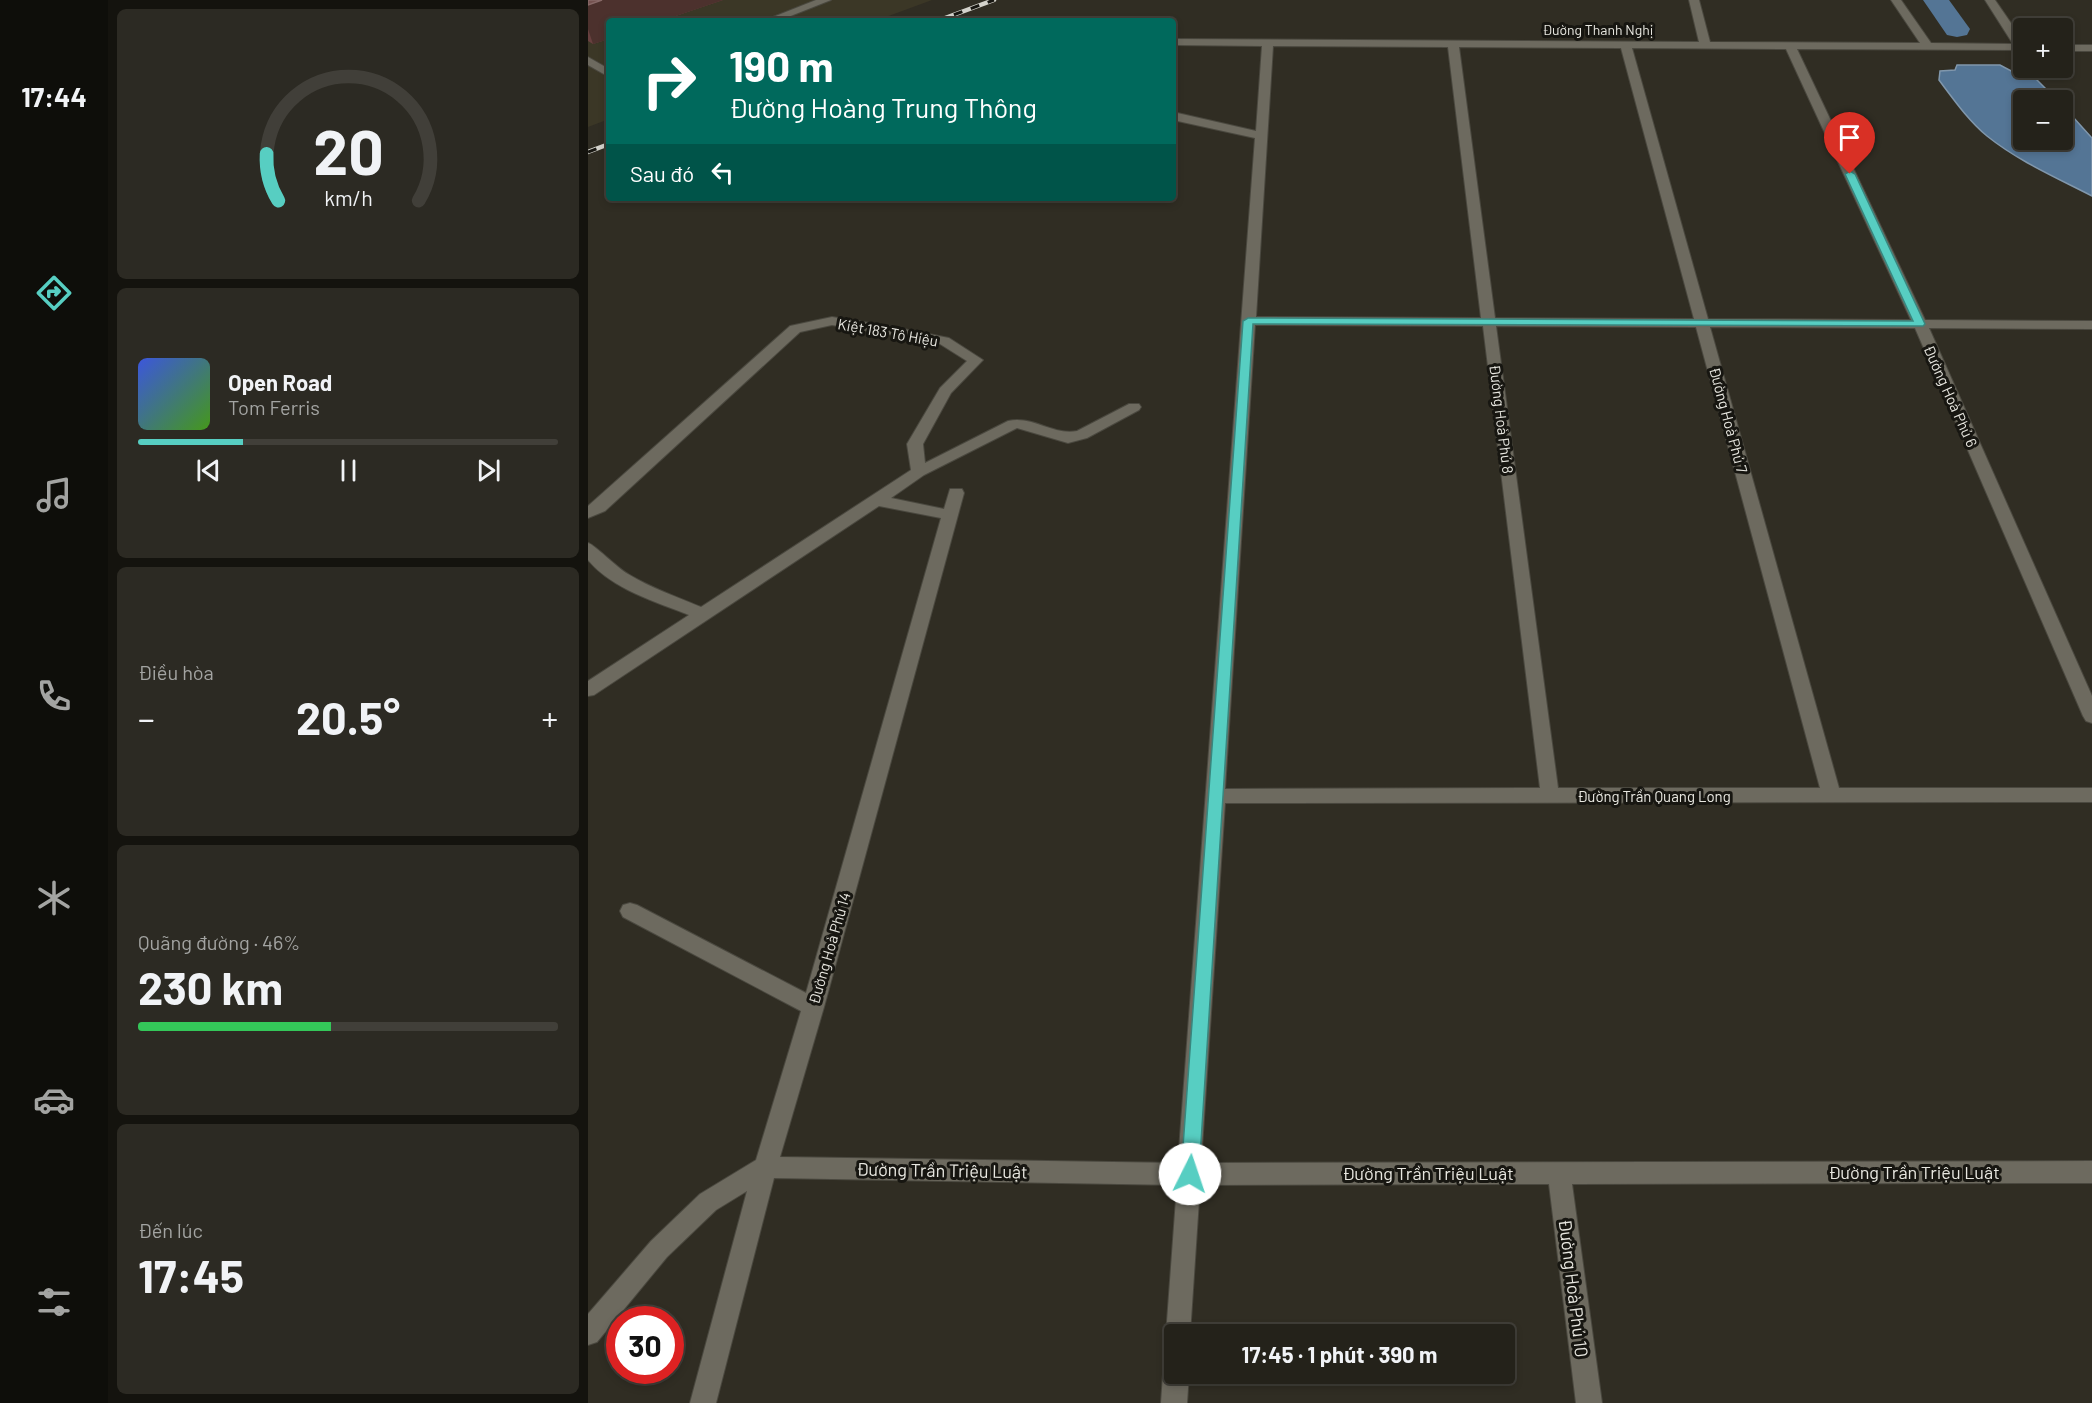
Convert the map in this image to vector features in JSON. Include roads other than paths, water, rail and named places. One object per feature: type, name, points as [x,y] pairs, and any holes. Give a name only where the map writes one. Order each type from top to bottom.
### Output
[{"type":"street","points":[[776,18],[826,0]]},
{"type":"street","points":[[1694,0],[1706,44]]},
{"type":"street","points":[[1896,0],[1927,45]]},
{"type":"street","points":[[1990,0],[2013,34]]},
{"type":"street","name":"Đường Thanh Nghị","points":[[1176,42],[2013,47]]},
{"type":"street","points":[[1179,1324],[1268,42]]},
{"type":"street","name":"Đường Hoà Phú 8","points":[[1454,43],[1550,796]]},
{"type":"street","name":"Đường Hoà Phú 7","points":[[1625,44],[1832,796]]},
{"type":"street","name":"Đường Hoà Phú 6","points":[[1790,45],[1920,324],[2092,716]]},
{"type":"street","points":[[2073,48],[2092,48]]},
{"type":"street","points":[[588,60],[606,72]]},
{"type":"street","points":[[1176,117],[1262,136]]},
{"type":"street","points":[[1248,321],[1489,320],[2092,325]]},
{"type":"street","name":"Kiệt 183 Tô Hiệu","points":[[588,513],[599,507],[795,329],[832,321],[944,341],[976,360],[945,391],[915,444],[919,472]]},
{"type":"street","points":[[588,690],[919,472],[1013,424],[1021,423],[1068,438],[1082,435],[1134,407]]},
{"type":"street","name":"Đường Hoà Phú 14","points":[[704,1403],[765,1167],[813,1008],[956,493]]},
{"type":"street","points":[[875,500],[950,515]]},
{"type":"street","points":[[588,548],[593,558],[641,589],[702,614]]},
{"type":"street","name":"Đường Trần Quang Long","points":[[1216,796],[2092,795]]},
{"type":"street","points":[[630,911],[813,1008]]},
{"type":"street","points":[[588,1333],[659,1249],[708,1202],[765,1167]]},
{"type":"street","name":"Đường Trần Triệu Luật","points":[[765,1167],[1190,1174],[2092,1172]]},
{"type":"street","name":"Đường Hoà Phú 10","points":[[1560,1172],[1589,1403]]},
{"type":"street","points":[[1174,1403],[1175,1384]]},
{"type":"water","points":[[1957,65],[2000,65],[2013,72],[2013,78],[2035,78],[2047,90],[2013,90],[2013,150],[2073,150],[2073,117],[2092,138],[2092,196],[2025,161],[1980,130],[1939,80],[1940,71],[1955,70]]},
{"type":"waterway","points":[[1936,0],[1957,29]]},
{"type":"railway","points":[[945,18],[994,0]]},
{"type":"railway","points":[[588,152],[606,145]]}]
